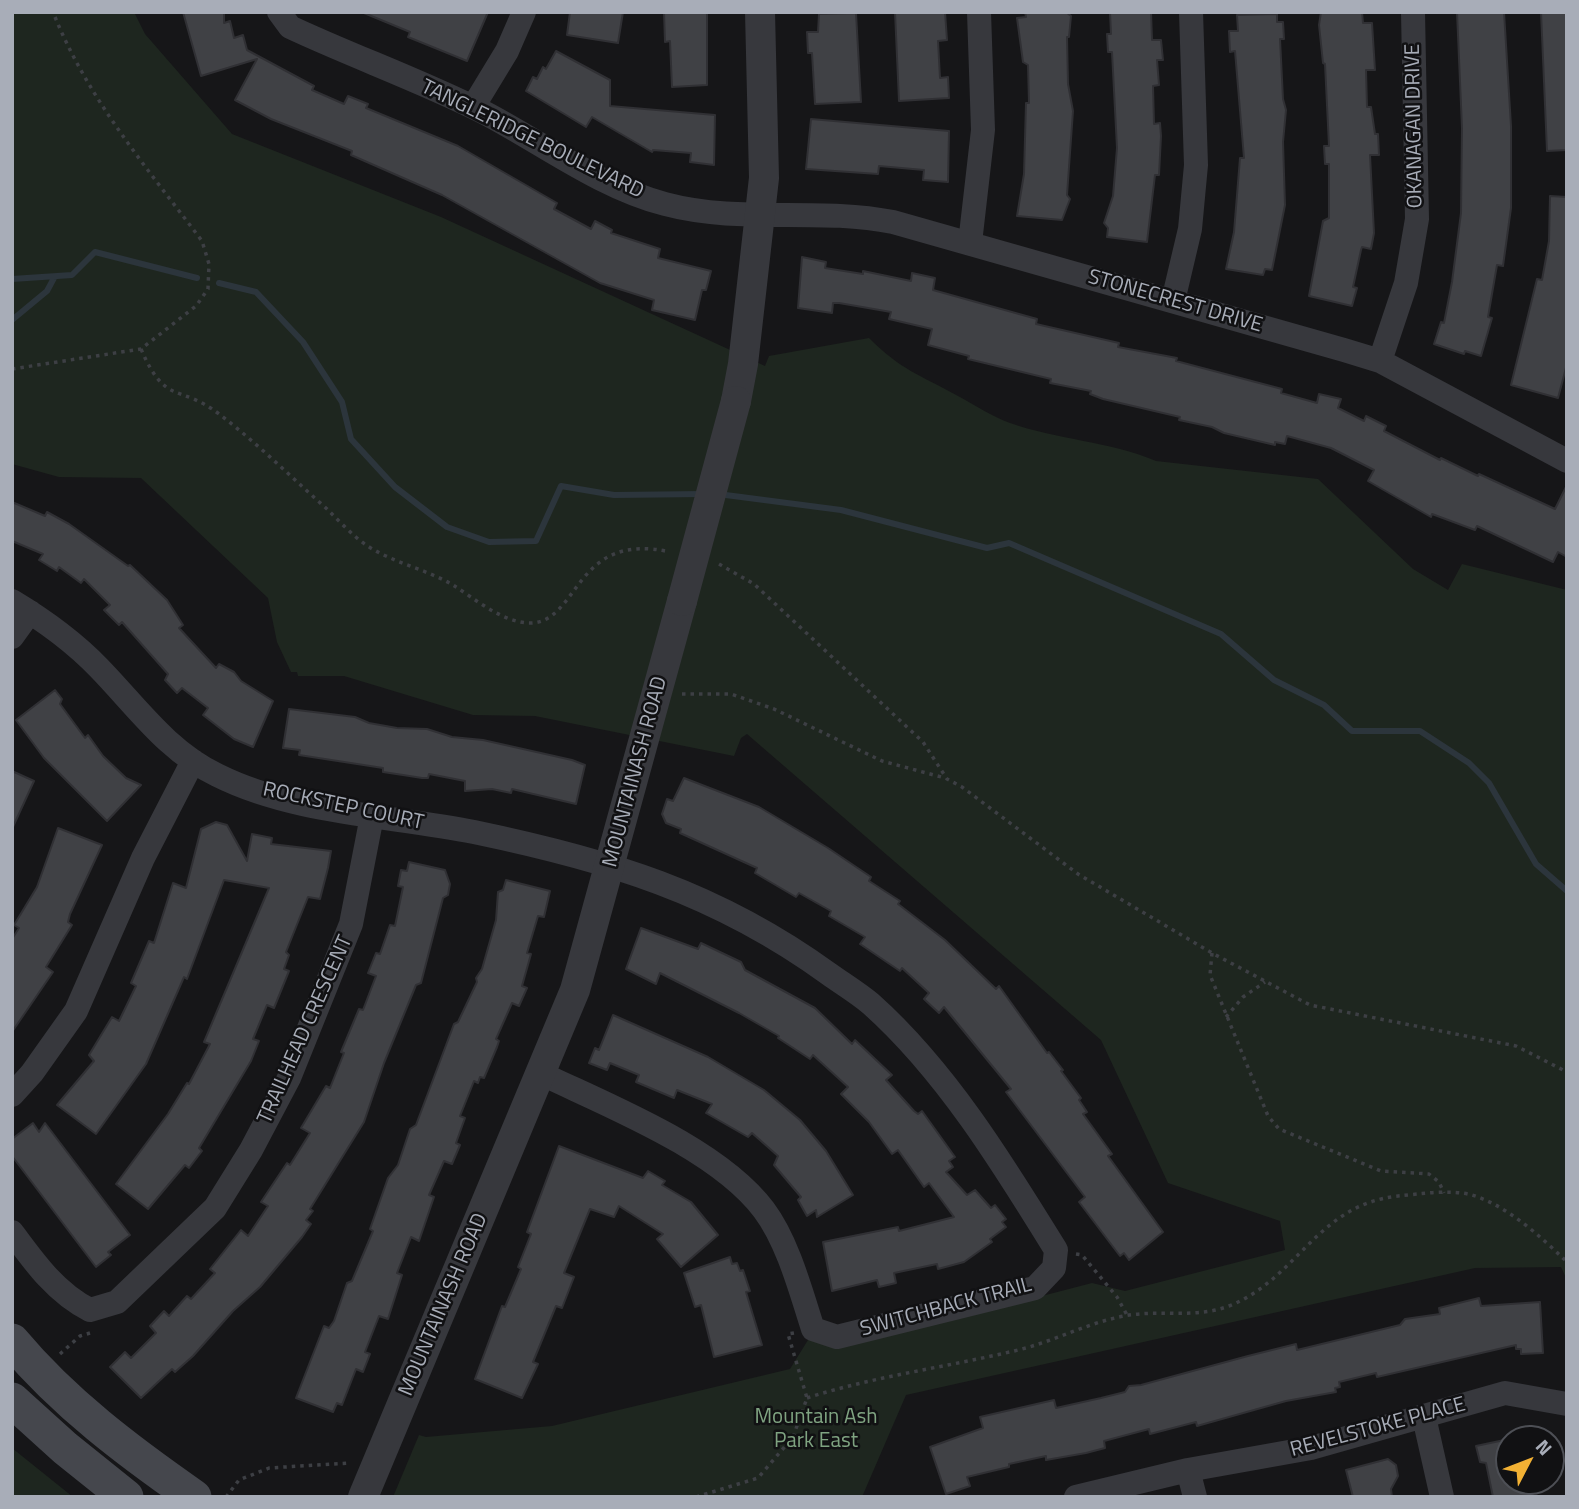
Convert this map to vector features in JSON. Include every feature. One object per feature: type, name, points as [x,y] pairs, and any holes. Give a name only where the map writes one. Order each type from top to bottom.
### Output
[{"type":"main road","points":[[12,1341],[76,1408],[150,1468],[194,1497]]},
{"type":"main road","points":[[12,1400],[65,1448],[126,1497]]},
{"type":"street","name":"TANGLERIDGE BOULEVARD","points":[[279,12],[290,27],[473,107],[607,182],[637,195],[729,215],[761,214]]},
{"type":"street","points":[[473,107],[508,51],[524,12]]},
{"type":"street","name":"MOUNTAINASH ROAD","points":[[363,1497],[575,990],[736,401],[761,214],[765,148],[760,12]]},
{"type":"street","points":[[970,243],[983,141],[979,12]]},
{"type":"street","points":[[1173,302],[1190,229],[1196,165],[1191,12]]},
{"type":"street","name":"OKANAGAN DRIVE","points":[[1380,361],[1406,283],[1417,219],[1419,191],[1413,12]]},
{"type":"street","name":"STONECREST DRIVE","points":[[761,214],[866,217],[970,243],[1380,361],[1567,461]]},
{"type":"street","points":[[12,637],[21,607]]},
{"type":"street","name":"ROCKSTEP COURT","points":[[21,607],[97,666],[172,747],[218,776],[308,804],[473,832],[611,866]]},
{"type":"street","points":[[12,1094],[32,1073],[76,1011],[143,858],[193,761]]},
{"type":"street","name":"TRAILHEAD CRESCENT","points":[[90,1310],[117,1302],[215,1208],[251,1150],[289,1078],[351,924],[372,816]]},
{"type":"street","points":[[611,866],[680,888],[741,916],[804,955],[870,1004],[928,1064],[1056,1250]]},
{"type":"street","points":[[541,1074],[652,1128],[715,1163],[765,1210],[792,1264],[813,1329]]},
{"type":"street","points":[[12,1232],[35,1263],[71,1301],[90,1310]]},
{"type":"street","name":"SWITCHBACK TRAIL","points":[[813,1329],[837,1337],[1035,1288],[1054,1268],[1056,1250]]},
{"type":"street","name":"REVELSTOKE PLACE","points":[[1076,1497],[1188,1471],[1311,1448],[1505,1393],[1567,1404]]},
{"type":"street","points":[[1424,1417],[1442,1497]]},
{"type":"street","points":[[1188,1471],[1195,1497]]},
{"type":"path","points":[[12,369],[141,349],[196,306],[208,289],[209,264],[202,241],[107,116],[69,52],[53,12]]},
{"type":"path","points":[[141,349],[152,375],[162,386],[217,412],[365,544],[395,561],[450,583],[486,607],[520,621],[530,623],[549,617],[594,566],[614,552],[625,549],[679,554]]},
{"type":"path","points":[[706,561],[719,564],[754,584],[923,742],[947,779]]},
{"type":"path","points":[[657,694],[731,694],[774,709],[882,761],[947,779],[962,787],[1078,874],[1212,953],[1310,1005],[1516,1046],[1567,1072]]},
{"type":"path","points":[[1212,953],[1210,975],[1268,1116],[1279,1129],[1381,1171],[1429,1174],[1439,1182],[1444,1194]]},
{"type":"path","points":[[1226,1017],[1243,997],[1265,982]]},
{"type":"path","points":[[807,1398],[1021,1349],[1087,1324],[1127,1315],[1203,1313],[1229,1306],[1260,1289],[1288,1267],[1326,1226],[1349,1210],[1395,1196],[1472,1195],[1536,1232],[1567,1262]]},
{"type":"path","points":[[1056,1250],[1082,1255],[1117,1297],[1127,1315]]},
{"type":"path","points":[[52,1361],[80,1336],[98,1331],[90,1310]]},
{"type":"path","points":[[696,1497],[758,1478],[793,1437],[807,1398],[788,1334],[813,1329]]},
{"type":"path","points":[[226,1497],[239,1480],[269,1468],[336,1463],[354,1465]]},
{"type":"green space","name":"Mountain Ash Park East","points":[[12,12],[134,12],[145,34],[232,134],[441,217],[765,366],[769,356],[869,338],[891,358],[911,371],[997,418],[1028,429],[1120,449],[1156,461],[1318,479],[1413,569],[1448,590],[1462,564],[1567,590],[1567,1280],[1561,1267],[1475,1268],[906,1395],[862,1497],[393,1497],[419,1435],[426,1437],[552,1426],[790,1369],[808,1340],[888,1336],[1092,1283],[1125,1291],[1285,1250],[1280,1221],[1168,1183],[1101,1040],[747,734],[741,738],[734,756],[535,716],[473,715],[344,676],[298,676],[297,672],[291,672],[277,642],[268,598],[141,478],[59,477],[12,464]]},
{"type":"green space","points":[[12,1448],[73,1497],[12,1497]]},
{"type":"building","points":[[183,12],[224,12],[224,23],[230,21],[234,38],[243,35],[247,50],[314,86],[312,90],[344,104],[348,96],[368,104],[366,108],[458,146],[557,203],[554,209],[591,229],[595,221],[612,230],[611,233],[660,249],[658,258],[711,271],[706,290],[702,290],[695,320],[652,310],[654,300],[600,283],[442,195],[351,155],[352,151],[271,119],[235,100],[257,59],[201,76]]},
{"type":"building","points":[[488,12],[467,61],[408,37],[410,32],[364,13]]},
{"type":"building","points":[[570,12],[623,12],[618,43],[567,35]]},
{"type":"building","points":[[664,12],[707,12],[707,85],[672,87],[670,41],[665,42]]},
{"type":"building","points":[[895,12],[945,12],[947,40],[938,41],[940,78],[948,77],[949,98],[899,101]]},
{"type":"building","points":[[1025,12],[1066,12],[1071,16],[1067,37],[1068,84],[1073,111],[1067,195],[1070,199],[1062,220],[1017,216],[1024,174],[1026,103],[1029,103],[1028,65],[1023,62],[1017,18],[1026,17]]},
{"type":"building","points":[[1110,12],[1151,12],[1152,40],[1161,40],[1163,60],[1157,60],[1159,85],[1153,86],[1154,124],[1160,123],[1161,136],[1159,175],[1155,175],[1147,242],[1107,237],[1108,228],[1104,223],[1113,196],[1117,148],[1112,52],[1108,52],[1107,34],[1111,34]]},
{"type":"building","points":[[1321,12],[1362,12],[1363,23],[1372,23],[1375,70],[1366,70],[1367,107],[1371,107],[1375,134],[1378,134],[1379,155],[1370,155],[1374,233],[1371,249],[1362,247],[1361,250],[1352,306],[1309,296],[1323,221],[1329,218],[1329,164],[1325,164],[1324,146],[1329,146],[1325,64],[1319,25]]},
{"type":"building","points":[[1457,12],[1504,12],[1511,126],[1511,208],[1503,266],[1497,265],[1488,317],[1492,318],[1481,356],[1465,351],[1464,354],[1434,344],[1441,322],[1444,323],[1461,213],[1462,128]]},
{"type":"building","points":[[1541,12],[1567,12],[1567,150],[1547,151]]},
{"type":"building","points":[[856,13],[861,102],[815,104],[812,53],[808,53],[807,32],[818,32],[819,14]]},
{"type":"building","points":[[1277,14],[1277,22],[1283,22],[1284,39],[1280,39],[1286,110],[1283,142],[1285,205],[1272,270],[1265,269],[1263,275],[1226,269],[1234,232],[1240,158],[1244,158],[1235,51],[1230,52],[1229,31],[1238,31],[1237,15]]},
{"type":"building","points":[[556,51],[610,80],[610,106],[715,115],[714,165],[690,162],[691,153],[652,152],[592,117],[586,127],[526,91],[533,77],[537,79],[543,67],[546,69]]},
{"type":"building","points":[[811,119],[949,131],[948,182],[923,180],[924,170],[879,166],[878,174],[806,169]]},
{"type":"building","points":[[1550,196],[1567,197],[1567,364],[1558,398],[1511,385],[1537,279],[1542,280],[1549,241]]},
{"type":"building","points":[[802,257],[826,262],[825,268],[863,274],[863,271],[911,281],[912,273],[935,278],[933,290],[1037,319],[1036,324],[1119,343],[1118,347],[1177,358],[1176,361],[1282,389],[1281,393],[1317,403],[1319,394],[1341,399],[1338,408],[1364,421],[1366,416],[1386,426],[1384,431],[1440,460],[1441,458],[1478,476],[1479,474],[1555,509],[1567,485],[1567,557],[1558,552],[1553,562],[1477,526],[1475,530],[1432,514],[1431,517],[1368,481],[1374,470],[1331,448],[1287,436],[1285,444],[1275,442],[1275,445],[1224,433],[1212,427],[1179,420],[1180,417],[1103,399],[1090,394],[1091,391],[1050,383],[1051,379],[968,359],[969,356],[928,345],[932,329],[889,319],[891,312],[839,303],[833,303],[832,313],[798,308]]},
{"type":"building","points":[[12,502],[45,516],[47,512],[130,565],[167,600],[183,625],[179,628],[216,668],[219,664],[234,672],[241,681],[273,701],[253,747],[234,739],[203,715],[208,708],[182,688],[177,693],[165,680],[168,674],[122,622],[119,625],[104,610],[110,605],[84,579],[81,583],[59,567],[57,571],[39,560],[43,554],[12,541]]},
{"type":"building","points":[[55,690],[62,699],[60,704],[85,738],[88,735],[103,756],[126,778],[141,785],[107,821],[44,758],[16,720]]},
{"type":"building","points":[[289,709],[355,717],[369,723],[397,728],[427,729],[452,737],[483,740],[572,760],[585,765],[576,804],[512,789],[511,793],[492,789],[465,791],[465,781],[429,774],[428,778],[422,778],[383,772],[383,768],[299,755],[300,750],[283,748]]},
{"type":"building","points":[[12,771],[34,781],[12,829]]},
{"type":"building","points":[[684,778],[759,807],[828,848],[871,877],[869,881],[900,901],[898,904],[945,940],[996,989],[999,986],[1047,1053],[1049,1052],[1063,1070],[1061,1071],[1081,1098],[1079,1100],[1087,1112],[1083,1114],[1112,1154],[1108,1156],[1163,1232],[1129,1260],[1124,1253],[1120,1256],[1079,1202],[1085,1197],[1006,1092],[1011,1089],[944,1007],[939,1013],[924,999],[929,993],[902,968],[900,971],[860,944],[865,937],[829,916],[831,911],[799,893],[796,897],[755,873],[757,868],[680,833],[681,829],[666,823],[662,814],[667,799],[673,801]]},
{"type":"building","points":[[216,822],[227,825],[247,861],[252,834],[272,838],[271,844],[331,851],[320,899],[308,897],[286,952],[289,955],[284,969],[289,971],[274,1008],[267,1005],[253,1039],[259,1041],[251,1061],[199,1148],[202,1151],[189,1168],[185,1165],[148,1209],[116,1184],[168,1114],[187,1083],[189,1084],[210,1044],[204,1042],[269,888],[224,880],[187,979],[184,977],[146,1064],[96,1134],[57,1105],[94,1061],[89,1055],[112,1017],[119,1021],[136,986],[131,983],[149,941],[154,943],[173,883],[186,888],[201,829]]},
{"type":"building","points":[[58,828],[102,845],[70,914],[68,922],[72,925],[46,967],[53,972],[12,1032],[12,939],[19,928],[14,925],[37,887]]},
{"type":"building","points":[[409,862],[445,870],[450,884],[448,895],[443,898],[421,983],[416,985],[384,1063],[364,1122],[310,1209],[313,1211],[306,1220],[311,1224],[302,1237],[260,1287],[233,1311],[193,1356],[175,1372],[172,1369],[141,1398],[110,1367],[125,1352],[131,1358],[156,1333],[150,1326],[164,1311],[169,1316],[187,1296],[191,1299],[215,1273],[210,1269],[241,1230],[248,1236],[268,1206],[261,1202],[287,1163],[290,1165],[310,1133],[301,1128],[326,1086],[330,1088],[359,1009],[363,1010],[376,976],[368,973],[376,953],[380,954],[390,925],[395,926],[403,887],[398,886],[401,870],[407,871]]},
{"type":"building","points":[[506,880],[550,891],[544,917],[538,916],[527,953],[531,954],[522,986],[527,988],[519,1006],[512,1003],[496,1039],[499,1041],[484,1078],[480,1077],[478,1083],[474,1081],[460,1116],[465,1118],[456,1143],[460,1145],[452,1164],[444,1161],[429,1195],[434,1197],[419,1241],[411,1237],[397,1273],[402,1275],[388,1319],[379,1316],[365,1352],[370,1354],[363,1372],[356,1369],[342,1405],[337,1403],[333,1412],[296,1398],[324,1326],[329,1328],[334,1321],[347,1283],[352,1281],[373,1231],[370,1229],[388,1178],[398,1165],[410,1129],[416,1125],[454,1024],[458,1022],[477,982],[476,978],[482,969],[496,920],[498,892],[503,890]]},
{"type":"building","points":[[641,928],[698,949],[701,943],[741,962],[745,970],[815,1008],[852,1044],[855,1040],[892,1075],[886,1080],[914,1111],[918,1114],[922,1111],[955,1157],[949,1161],[953,1167],[946,1172],[967,1195],[975,1190],[991,1208],[995,1205],[1006,1219],[1002,1222],[1006,1227],[990,1239],[992,1242],[964,1262],[938,1269],[937,1264],[894,1273],[896,1283],[879,1287],[877,1280],[832,1291],[823,1242],[898,1227],[899,1231],[954,1217],[929,1183],[924,1187],[898,1150],[892,1154],[869,1122],[841,1094],[848,1087],[813,1055],[810,1059],[778,1038],[779,1036],[739,1013],[660,973],[656,984],[626,969]]},
{"type":"building","points":[[613,1015],[708,1057],[764,1090],[800,1120],[826,1151],[853,1195],[817,1217],[816,1210],[807,1216],[798,1200],[801,1197],[774,1165],[778,1156],[752,1133],[748,1137],[706,1113],[712,1104],[677,1090],[674,1098],[636,1082],[639,1075],[610,1063],[607,1070],[589,1063],[595,1048],[599,1050]]},
{"type":"building","points":[[33,1123],[39,1132],[45,1123],[130,1235],[108,1252],[111,1255],[96,1267],[12,1156],[12,1139]]},
{"type":"building","points":[[559,1146],[643,1178],[648,1171],[665,1181],[662,1185],[691,1202],[718,1235],[681,1267],[657,1239],[663,1234],[619,1206],[614,1217],[590,1209],[564,1273],[574,1277],[562,1308],[556,1306],[533,1362],[538,1364],[522,1398],[475,1379],[502,1306],[505,1307],[521,1269],[518,1267],[531,1234],[527,1232]]},
{"type":"building","points":[[730,1257],[732,1264],[737,1263],[740,1271],[743,1270],[750,1291],[746,1292],[762,1345],[714,1357],[701,1305],[695,1307],[684,1273]]},
{"type":"building","points":[[1479,1298],[1481,1306],[1540,1302],[1543,1353],[1521,1354],[1521,1349],[1516,1349],[1516,1345],[1377,1377],[1376,1373],[1339,1382],[1340,1387],[1335,1388],[1336,1392],[1286,1401],[1197,1426],[1196,1422],[1150,1434],[1149,1429],[1104,1441],[1105,1448],[1086,1453],[1046,1460],[1046,1456],[1009,1464],[1009,1467],[967,1477],[970,1486],[946,1494],[930,1447],[983,1428],[980,1417],[1054,1400],[1056,1408],[1101,1398],[1125,1392],[1129,1386],[1296,1344],[1297,1350],[1400,1325],[1405,1319],[1440,1314],[1439,1308]]},
{"type":"building","points":[[1495,1442],[1495,1495],[1533,1497],[1493,1497],[1486,1463],[1480,1462],[1476,1446]]},
{"type":"building","points":[[1388,1459],[1396,1465],[1398,1476],[1391,1489],[1392,1497],[1353,1497],[1346,1470]]},
{"type":"waterway","points":[[12,279],[72,275],[95,252],[197,278]]},
{"type":"waterway","points":[[12,320],[47,291],[54,278]]},
{"type":"waterway","points":[[219,283],[256,292],[303,342],[342,402],[351,439],[395,487],[447,527],[489,542],[536,541],[561,486],[614,495],[704,494]]},
{"type":"waterway","points":[[718,494],[841,510],[987,548],[1009,543],[1221,634],[1274,680],[1324,705],[1352,731],[1420,731],[1469,763],[1489,783],[1536,864],[1567,891]]}]
